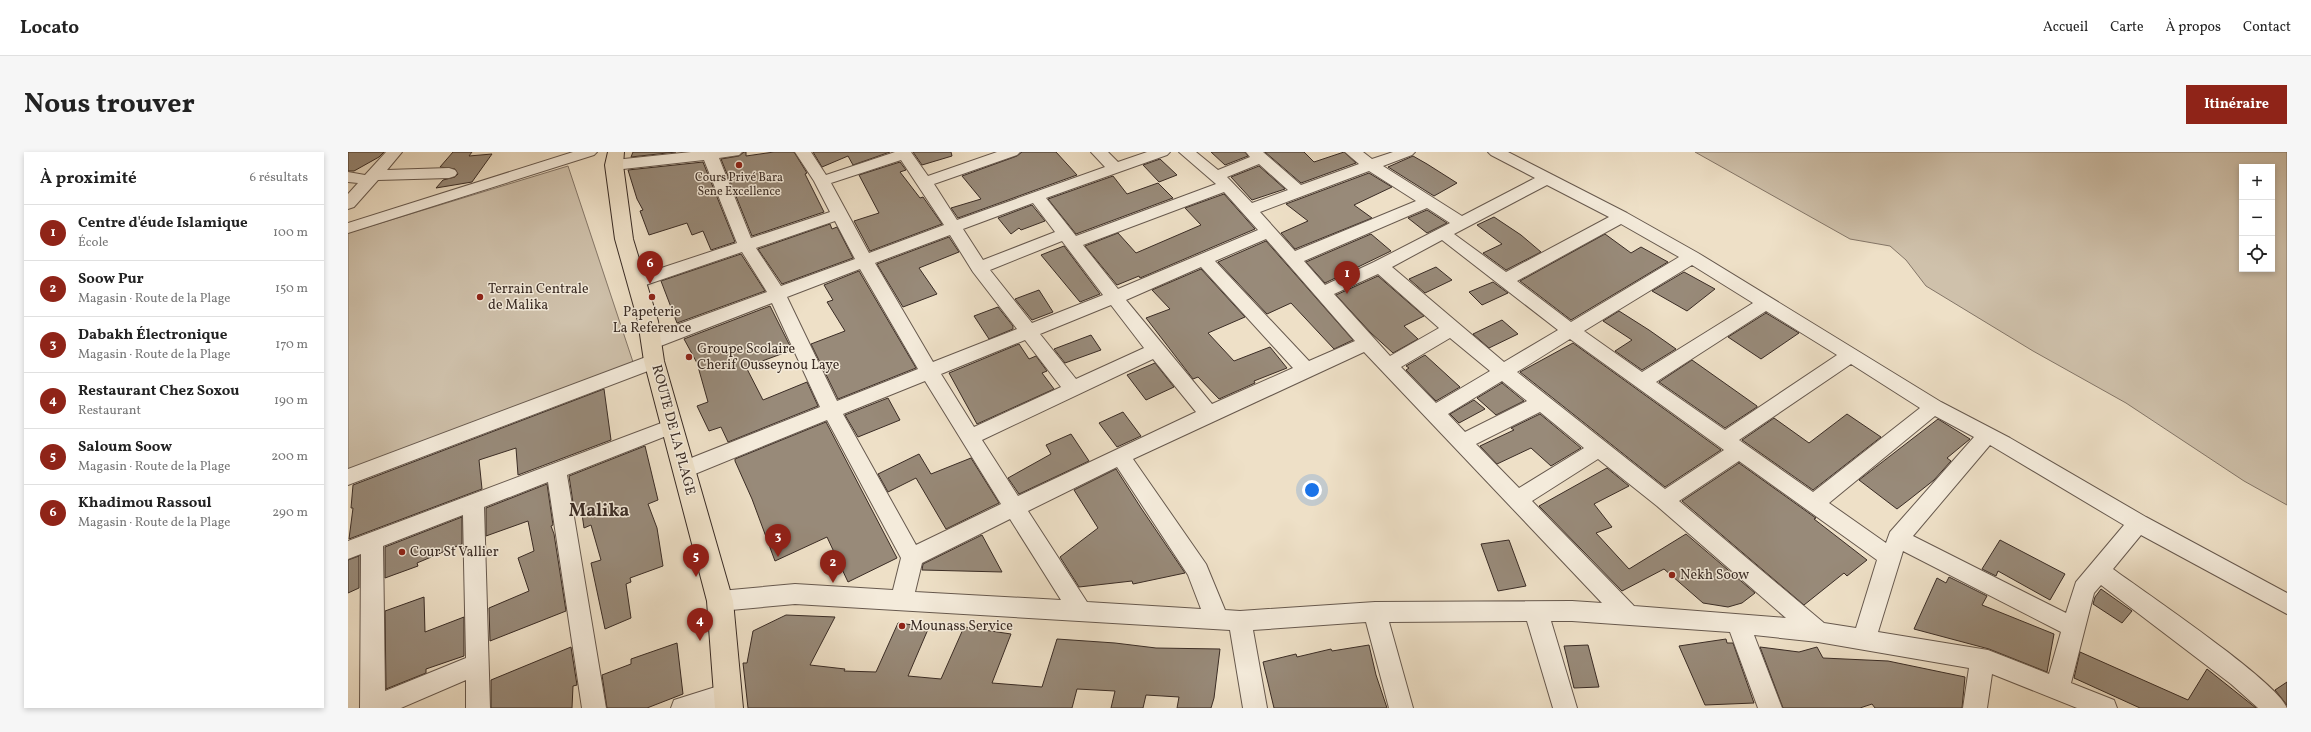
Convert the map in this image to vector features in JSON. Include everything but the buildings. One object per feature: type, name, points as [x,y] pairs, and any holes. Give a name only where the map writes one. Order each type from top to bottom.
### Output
[{"type":"main road","name":"ROUTE DE LA PLAGE","points":[[615,159],[624,239],[648,322],[653,351],[683,470],[720,601],[729,701]]},
{"type":"street","points":[[348,204],[394,152]]},
{"type":"street","points":[[348,228],[589,152]]},
{"type":"street","points":[[615,159],[734,152]]},
{"type":"street","points":[[803,152],[822,181],[864,261],[930,371],[1081,612]]},
{"type":"street","points":[[925,182],[1012,152]]},
{"type":"street","points":[[1099,152],[1116,169]]},
{"type":"street","points":[[348,477],[653,351],[777,294],[1036,196],[1162,152]]},
{"type":"street","points":[[1187,152],[1222,180],[1387,366],[1628,615]]},
{"type":"street","points":[[1353,152],[1370,165],[1462,223]]},
{"type":"street","points":[[1249,210],[1407,152]]},
{"type":"street","points":[[1496,152],[1621,217],[1692,257],[1764,304],[1934,407],[1987,435],[2138,523],[2287,604]]},
{"type":"street","points":[[822,181],[904,153],[925,182],[952,227],[980,268],[1073,389]]},
{"type":"street","points":[[703,155],[746,245],[777,294],[832,410],[912,558],[902,599]]},
{"type":"street","points":[[980,268],[1069,239],[1222,180],[1257,155],[1299,192]]},
{"type":"street","points":[[348,177],[449,173]]},
{"type":"street","points":[[1322,293],[1380,266],[1547,178]]},
{"type":"street","points":[[1036,196],[1155,350],[1208,414]]},
{"type":"street","points":[[1292,259],[1428,202]]},
{"type":"street","points":[[637,282],[839,214]]},
{"type":"street","points":[[1505,280],[1621,217]]},
{"type":"street","points":[[683,470],[1028,332],[1204,260],[1268,232]]},
{"type":"street","points":[[1443,233],[1571,330],[1814,503],[1893,548],[2074,628]]},
{"type":"street","points":[[1433,414],[1692,257]]},
{"type":"street","points":[[1204,260],[1306,370]]},
{"type":"street","points":[[1380,266],[1451,329],[1664,500],[1818,632]]},
{"type":"street","points":[[1643,381],[1764,304]]},
{"type":"street","points":[[1387,366],[1451,329]]},
{"type":"street","points":[[912,558],[1014,507],[1208,414],[1367,343]]},
{"type":"street","points":[[971,437],[1155,350]]},
{"type":"street","points":[[1664,500],[1849,356]]},
{"type":"street","points":[[1462,443],[1542,402]]},
{"type":"street","points":[[1814,503],[1934,407]]},
{"type":"street","points":[[348,550],[672,426]]},
{"type":"street","points":[[1864,639],[1893,548],[1987,435]]},
{"type":"street","points":[[1516,500],[1599,448]]},
{"type":"street","points":[[1120,456],[1198,571],[1217,620]]},
{"type":"street","points":[[556,470],[594,708]]},
{"type":"street","points":[[472,502],[478,664],[478,708]]},
{"type":"street","points":[[2057,689],[2084,589],[2138,523]]},
{"type":"street","points":[[372,541],[373,708],[478,664]]},
{"type":"street","points":[[2098,571],[2240,676],[2275,708]]},
{"type":"street","points":[[720,601],[794,594],[902,599],[1081,612],[1240,621],[1375,612],[1536,611],[1628,615],[1738,623],[1818,632],[1982,660],[2105,708]]},
{"type":"street","points":[[1536,611],[1565,708]]},
{"type":"street","points":[[1375,612],[1401,708]]},
{"type":"street","points":[[1240,621],[1255,708]]},
{"type":"street","points":[[1738,623],[1770,708]]},
{"type":"street","points":[[1975,708],[1982,660]]},
{"type":"street","points":[[684,708],[729,701]]},
{"type":"shaded area","points":[[1695,152],[2287,152],[2287,505],[2244,481],[2126,403],[2033,351],[1926,286],[1906,260],[1890,246],[1850,239]]},
{"type":"shaded area","name":"Terrain Centrale de Malika","points":[[568,166],[633,362],[348,473],[348,233]]},
{"type":"place","name":"Cours Privé Bara Sene Excellence","points":[[739,165]]},
{"type":"place","name":"Khadimou Rassoul","points":[[650,284]]},
{"type":"place","name":"Centre d'éude Islamique","points":[[1347,294]]},
{"type":"place","name":"Terrain Centrale de Malika","points":[[480,297]]},
{"type":"place","name":"Papeterie La Reference","points":[[652,297]]},
{"type":"place","name":"Groupe Scolaire Cherif Ousseynou Laye","points":[[689,357]]},
{"type":"place","name":"Cour St Vallier","points":[[402,552]]},
{"type":"place","name":"Dabakh Électronique","points":[[778,557]]},
{"type":"place","name":"Nekh Soow","points":[[1672,575]]},
{"type":"place","name":"Saloum Soow","points":[[696,577]]},
{"type":"place","name":"Soow Pur","points":[[833,583]]},
{"type":"place","name":"Mounass Service","points":[[902,626]]},
{"type":"place","name":"Restaurant Chez Soxou","points":[[700,641]]},
{"type":"district","name":"Malika","points":[[599,511]]}]
